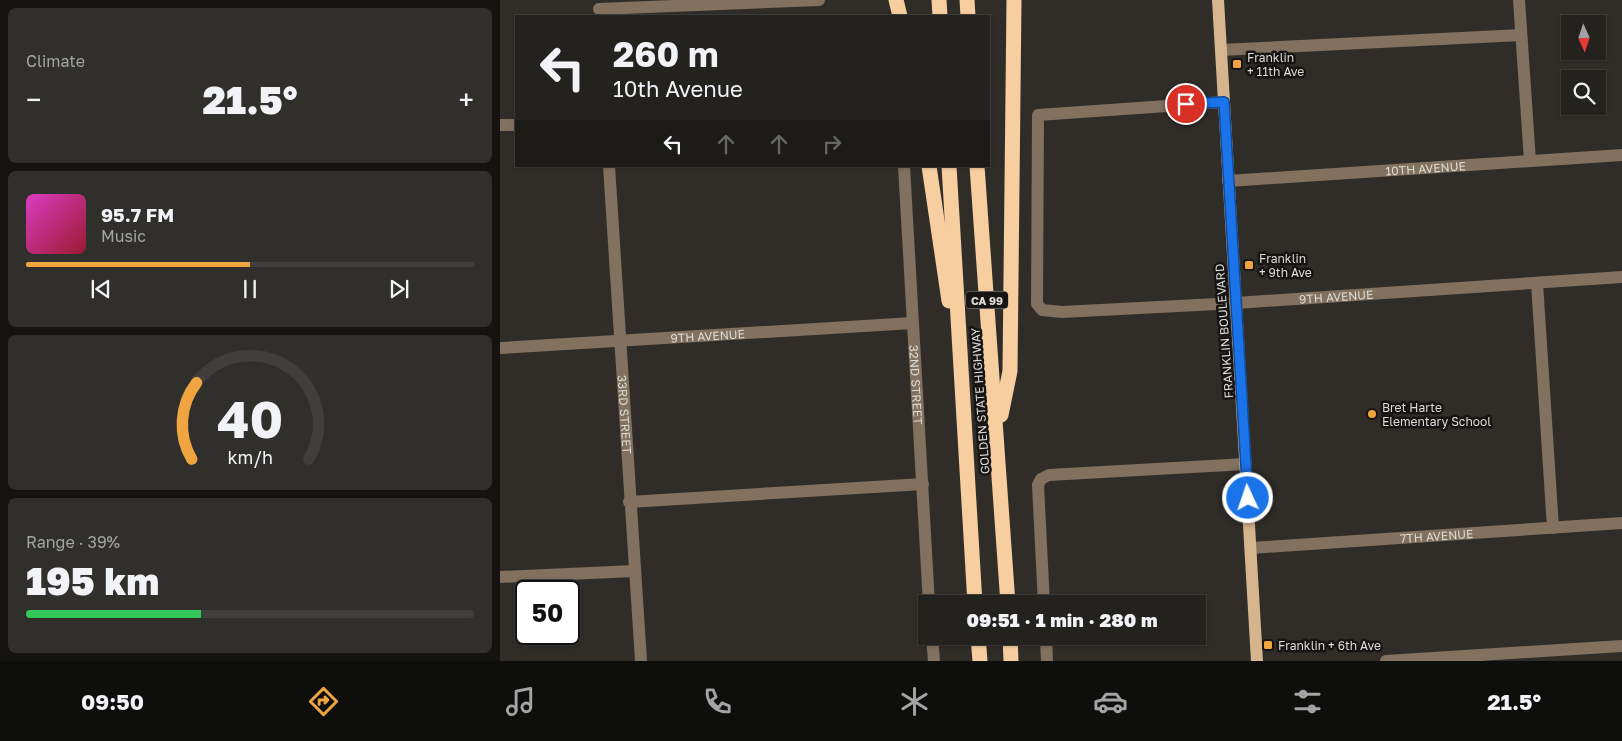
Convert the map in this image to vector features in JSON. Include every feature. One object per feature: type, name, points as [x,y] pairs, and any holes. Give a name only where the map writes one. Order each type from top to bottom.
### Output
[{"type":"highway","points":[[896,0],[900,15]]},
{"type":"highway","points":[[939,0],[940,15]]},
{"type":"highway","points":[[967,0],[968,15]]},
{"type":"highway","points":[[997,434],[1010,371],[1014,0]]},
{"type":"highway","points":[[929,167],[964,395]]},
{"type":"highway","name":"GOLDEN STATE HIGHWAY","points":[[949,167],[975,595]]},
{"type":"highway","name":"GOLDEN STATE HIGHWAY","points":[[977,167],[1007,595]]},
{"type":"highway","points":[[979,645],[980,661]]},
{"type":"highway","points":[[1011,645],[1012,661]]},
{"type":"main road","name":"FRANKLIN BOULEVARD","points":[[1218,0],[1257,661]]},
{"type":"street","points":[[599,8],[820,0]]},
{"type":"street","points":[[1519,0],[1530,161]]},
{"type":"street","points":[[1221,50],[1521,35]]},
{"type":"street","name":"9TH AVENUE","points":[[1224,102],[1038,115],[1037,304],[1042,310],[1236,303],[1622,277]]},
{"type":"street","points":[[500,125],[515,125]]},
{"type":"street","name":"10TH AVENUE","points":[[1228,181],[1622,155]]},
{"type":"street","name":"33RD STREET","points":[[609,167],[629,502],[641,661]]},
{"type":"street","name":"32ND STREET","points":[[904,167],[928,595]]},
{"type":"street","points":[[1537,283],[1553,528]]},
{"type":"street","name":"9TH AVENUE","points":[[500,348],[913,323]]},
{"type":"street","points":[[1044,595],[1038,485],[1041,479],[1050,475],[1246,464]]},
{"type":"street","points":[[629,502],[922,484]]},
{"type":"street","name":"7TH AVENUE","points":[[1251,548],[1622,524]]},
{"type":"street","points":[[500,577],[634,571]]},
{"type":"street","points":[[933,645],[934,661]]},
{"type":"street","points":[[1046,645],[1047,661]]},
{"type":"street","points":[[1386,661],[1622,646]]},
{"type":"place","name":"Franklin + 11th Ave","points":[[1237,64]]},
{"type":"place","name":"Franklin + 9th Ave","points":[[1249,265]]},
{"type":"place","name":"Bret Harte Elementary School","points":[[1372,414]]},
{"type":"place","name":"Franklin + 6th Ave","points":[[1268,645]]},
{"type":"route","points":[[1186,104],[1224,102],[1248,498]]}]
